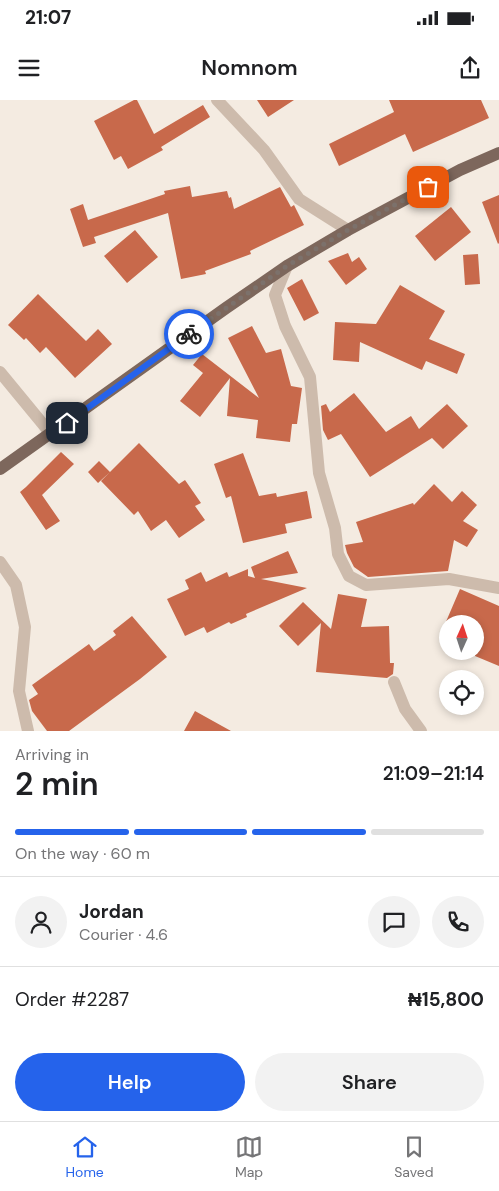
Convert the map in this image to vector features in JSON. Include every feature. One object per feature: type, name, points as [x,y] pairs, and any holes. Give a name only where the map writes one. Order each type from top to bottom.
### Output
[{"type":"main road","points":[[0,469],[287,266],[348,230],[460,170],[499,153]]},
{"type":"street","points":[[217,100],[264,150],[299,199],[348,230]]},
{"type":"street","points":[[287,266],[275,295],[285,326],[310,377],[319,473],[335,528],[338,554],[349,576],[366,585],[449,579],[499,588]]},
{"type":"street","points":[[0,372],[51,434]]},
{"type":"street","points":[[0,562],[16,585],[25,627],[19,691],[28,731]]},
{"type":"street","points":[[394,682],[405,709],[421,731]]},
{"type":"building","points":[[137,100],[154,134],[203,105],[210,117],[161,147],[163,150],[128,169],[121,156],[114,160],[94,121]]},
{"type":"building","points":[[257,100],[294,100],[268,117]]},
{"type":"building","points":[[389,100],[481,100],[489,118],[413,152],[405,134],[339,166],[329,144],[394,112]]},
{"type":"building","points":[[190,186],[192,197],[227,191],[229,198],[231,197],[234,209],[280,187],[291,207],[294,205],[304,225],[250,251],[251,254],[205,271],[206,274],[181,279],[168,213],[94,237],[96,243],[83,247],[70,209],[83,204],[88,220],[165,194],[164,191]]},
{"type":"building","points":[[499,195],[499,243],[498,244],[482,202]]},
{"type":"building","points":[[451,207],[471,232],[435,261],[415,236]]},
{"type":"building","points":[[135,230],[158,257],[127,283],[104,256]]},
{"type":"building","points":[[348,253],[352,262],[359,257],[367,269],[346,285],[328,261]]},
{"type":"building","points":[[478,254],[480,284],[465,285],[463,255]]},
{"type":"building","points":[[302,279],[319,313],[304,321],[287,288]]},
{"type":"building","points":[[400,285],[445,311],[429,339],[465,354],[457,374],[426,361],[422,370],[360,342],[359,362],[333,360],[335,322],[376,324]]},
{"type":"building","points":[[38,294],[86,341],[98,329],[112,344],[75,378],[46,347],[40,353],[26,338],[24,340],[8,325]]},
{"type":"building","points":[[252,326],[266,353],[281,349],[291,386],[302,388],[297,424],[292,424],[290,442],[256,438],[258,420],[227,416],[230,378],[200,417],[180,401],[203,373],[193,365],[202,354],[259,398],[228,338]]},
{"type":"building","points":[[354,393],[386,432],[411,416],[419,429],[447,404],[468,426],[443,449],[432,438],[370,477],[341,434],[328,440],[323,430],[321,406],[326,404],[330,412]]},
{"type":"building","points":[[139,443],[179,484],[185,480],[201,503],[195,506],[205,520],[179,538],[166,520],[151,531],[138,511],[134,515],[101,481]]},
{"type":"building","points":[[61,452],[74,464],[42,495],[60,521],[46,530],[20,492]]},
{"type":"building","points":[[243,453],[259,496],[276,493],[277,497],[307,491],[312,518],[285,524],[287,533],[243,543],[231,496],[226,498],[214,464]]},
{"type":"building","points":[[99,461],[110,472],[98,483],[88,472]]},
{"type":"building","points":[[434,484],[452,502],[462,491],[477,505],[463,521],[478,530],[467,547],[454,540],[448,571],[368,577],[354,567],[345,545],[363,542],[356,522],[413,503],[414,505]]},
{"type":"building","points":[[288,551],[298,573],[261,579],[307,588],[246,614],[247,617],[231,624],[229,622],[207,633],[204,627],[185,636],[167,599],[189,589],[185,580],[201,572],[206,582],[227,572],[229,577],[248,569],[248,576],[255,578],[251,567]]},
{"type":"building","points":[[460,589],[499,606],[499,666],[484,660],[484,615],[449,615]]},
{"type":"building","points":[[338,594],[367,599],[361,627],[389,626],[390,663],[394,663],[393,674],[387,678],[316,672],[321,623],[298,646],[279,626],[303,602],[331,629]]},
{"type":"building","points":[[132,616],[167,657],[69,731],[47,731],[32,711],[29,700],[38,694],[32,685],[89,644],[94,651],[116,635],[113,631]]},
{"type":"building","points":[[195,711],[231,731],[184,731]]},
{"type":"way so far","points":[[189,334],[287,266],[348,230],[428,187]]},
{"type":"route","points":[[67,423],[189,334]]}]
